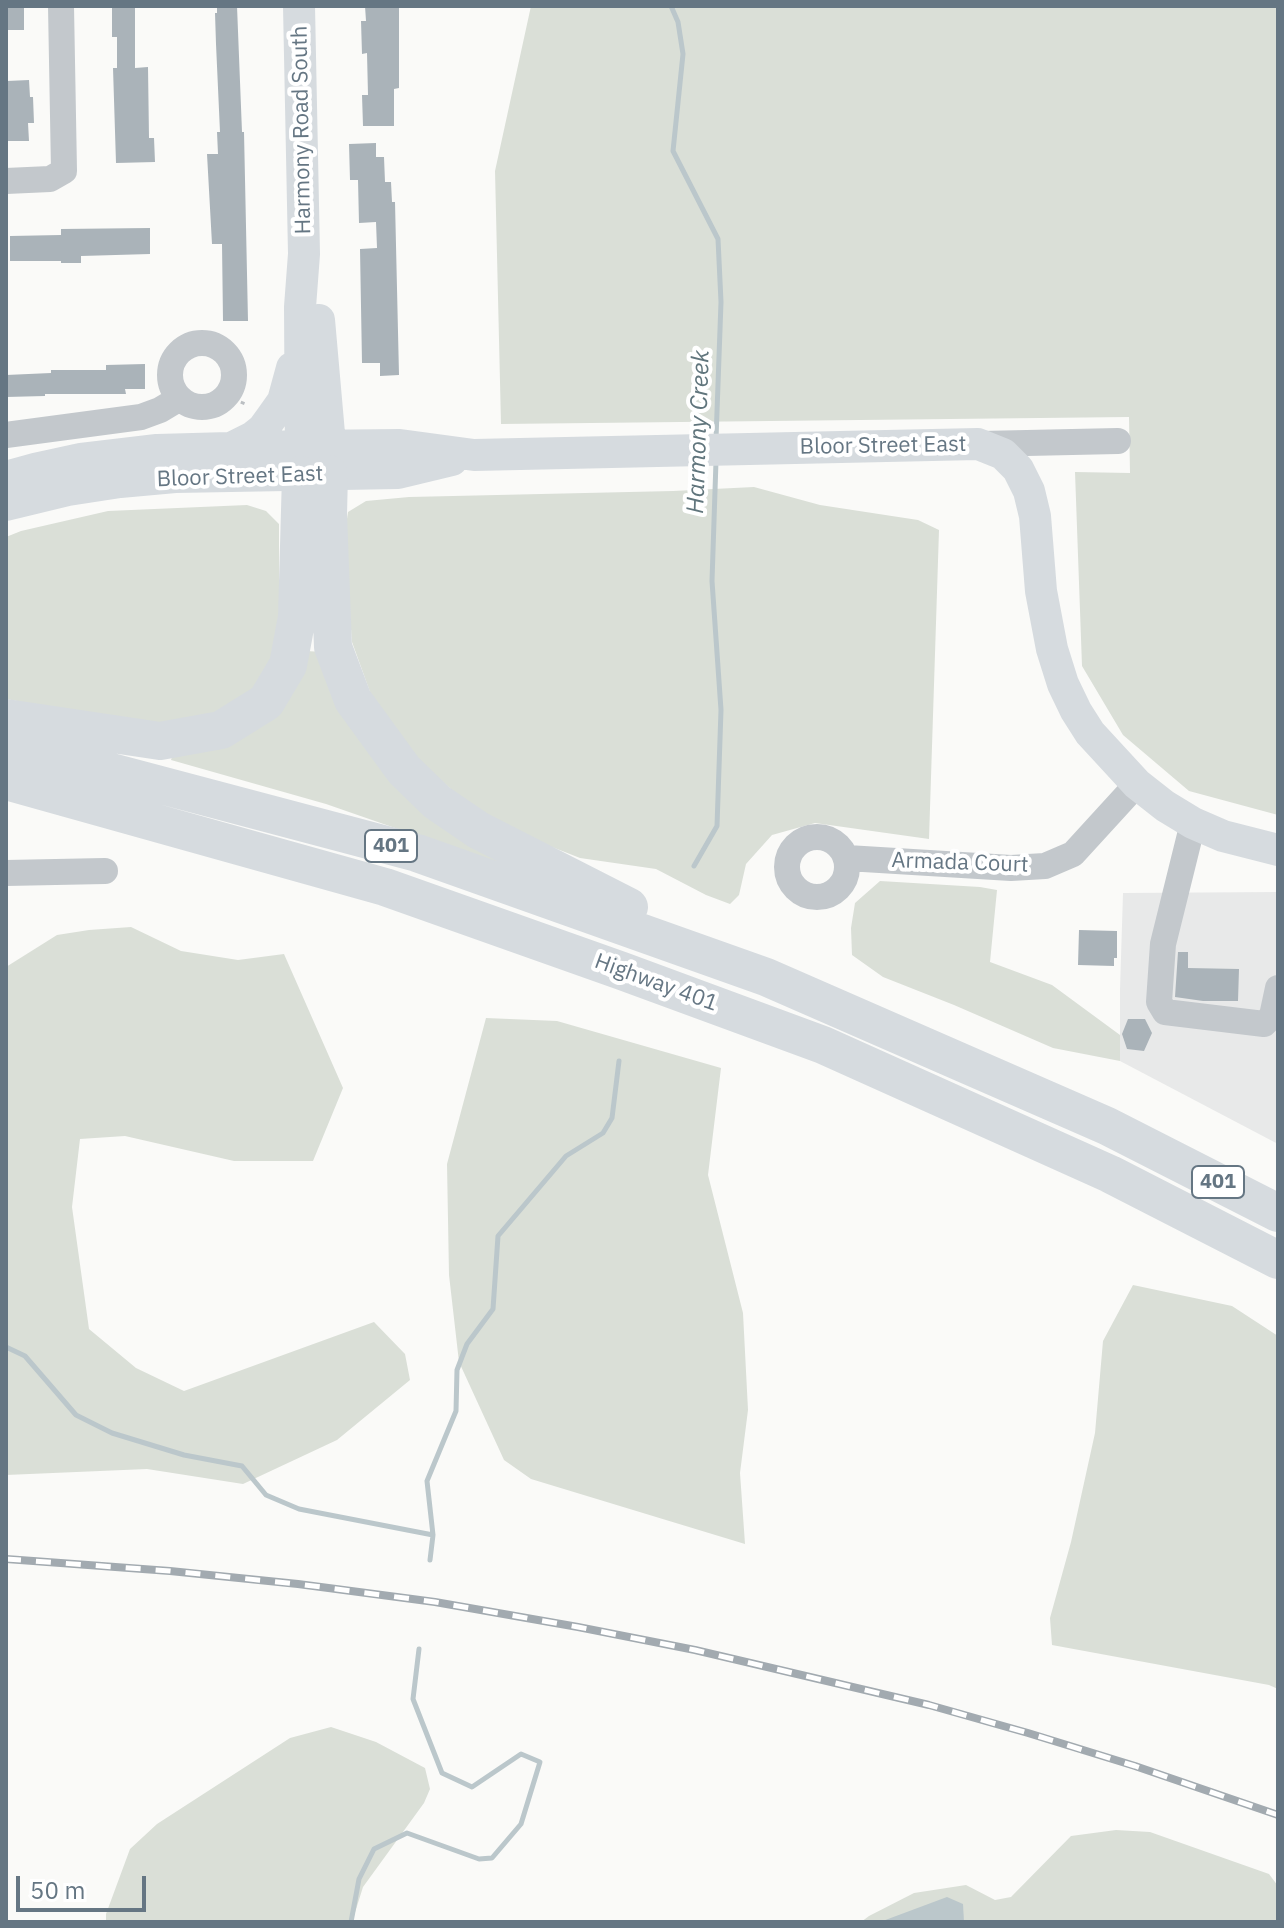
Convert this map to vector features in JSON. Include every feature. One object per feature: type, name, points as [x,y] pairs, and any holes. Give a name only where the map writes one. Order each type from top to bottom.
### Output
[{"type":"highway","points":[[6,718],[160,741],[221,730],[266,702],[288,665],[297,617],[315,460]]},
{"type":"highway","points":[[315,460],[329,530],[333,647],[353,700],[404,770],[437,802],[478,830],[766,977]]},
{"type":"highway","name":"Highway 401","points":[[6,744],[417,853],[766,977],[1107,1126],[1278,1213]]},
{"type":"highway","name":"Highway 401","points":[[6,781],[385,887],[809,1040],[1110,1174],[1278,1260]]},
{"type":"main road","name":"Harmony Road South","points":[[299,6],[304,254],[300,342],[315,460]]},
{"type":"main road","name":"Harmony Road South","points":[[304,254],[318,313],[315,460]]},
{"type":"main road","points":[[230,449],[263,429],[283,401],[300,342]]},
{"type":"main road","name":"Bloor Street East","points":[[6,477],[81,459],[157,450],[230,449],[398,473],[474,455],[978,444],[1003,454],[1018,469],[1029,491],[1035,516],[1045,620],[1052,649],[1063,684],[1090,733],[1137,784],[1165,806],[1223,836],[1278,850]]},
{"type":"main road","name":"Bloor Street East","points":[[6,505],[68,490],[120,482],[315,460]]},
{"type":"street","points":[[6,181],[50,179],[64,171],[61,6]]},
{"type":"street","points":[[207,344],[225,354],[234,373],[233,384],[226,396],[210,406],[199,407],[180,398],[174,390],[170,371],[179,353],[187,347],[207,344]]},
{"type":"street","points":[[6,435],[141,417],[180,398]]},
{"type":"street","points":[[978,444],[1118,441]]},
{"type":"street","name":"Armada Court","points":[[847,858],[1011,868],[1045,866],[1073,854],[1137,784]]},
{"type":"street","points":[[1193,823],[1163,944],[1159,1002],[1165,1012],[1264,1024],[1272,1016],[1278,988]]},
{"type":"street","points":[[6,873],[105,871]]},
{"type":"path","points":[[226,396],[250,406]]},
{"type":"shaded area","points":[[531,6],[1278,6],[1278,815],[1189,791],[1123,735],[1082,666],[1075,472],[1130,473],[1129,417],[501,424],[495,171]]},
{"type":"shaded area","points":[[754,487],[820,505],[918,520],[939,530],[929,839],[815,823],[772,835],[746,864],[739,895],[730,904],[656,869],[580,858],[519,834],[463,800],[415,757],[374,703],[352,642],[344,539],[348,512],[366,501],[409,497]]},
{"type":"shaded area","points":[[247,505],[266,511],[279,524],[279,628],[273,666],[252,694],[223,713],[188,722],[135,723],[6,699],[6,537],[108,511]]},
{"type":"shaded area","points":[[306,651],[323,652],[513,869],[326,804],[171,760],[173,754]]},
{"type":"shaded area","points":[[880,881],[997,890],[990,962],[1052,985],[1120,1035],[1120,1061],[1053,1048],[883,977],[852,955],[851,928],[855,903]]},
{"type":"shaded area","points":[[1278,892],[1278,1144],[1120,1061],[1120,989],[1123,893]]},
{"type":"shaded area","points":[[131,927],[181,951],[238,960],[284,954],[343,1088],[313,1161],[234,1161],[125,1136],[80,1139],[72,1207],[89,1329],[136,1368],[184,1391],[374,1322],[405,1354],[410,1380],[337,1440],[243,1484],[147,1469],[6,1475],[6,967],[57,935]]},
{"type":"shaded area","points":[[486,1018],[557,1021],[721,1068],[708,1175],[743,1313],[748,1410],[740,1473],[745,1544],[531,1479],[504,1460],[459,1362],[449,1275],[447,1164]]},
{"type":"shaded area","points":[[1133,1285],[1232,1306],[1278,1336],[1278,1689],[1052,1645],[1050,1618],[1071,1542],[1095,1433],[1103,1341]]},
{"type":"shaded area","points":[[331,1727],[376,1742],[425,1768],[430,1789],[424,1803],[363,1887],[352,1922],[106,1922],[106,1914],[130,1849],[157,1824],[290,1738]]},
{"type":"shaded area","points":[[1116,1830],[1150,1832],[1269,1874],[1278,1886],[1278,1922],[861,1922],[914,1893],[966,1885],[995,1900],[1011,1897],[1071,1836]]},
{"type":"shaded area","points":[[947,1897],[963,1904],[964,1922],[880,1922]]},
{"type":"building","points":[[112,6],[135,6],[135,68],[148,67],[149,138],[154,138],[155,162],[116,163],[113,68],[117,68],[117,37],[112,37]]},
{"type":"building","points":[[217,6],[237,6],[244,132],[248,321],[223,321],[222,244],[212,244],[207,154],[218,154],[217,132],[220,132]]},
{"type":"building","points":[[365,6],[399,6],[399,88],[394,89],[394,126],[363,126],[362,95],[368,95],[367,53],[362,54],[361,21],[366,21]]},
{"type":"building","points":[[6,7],[24,7],[24,30],[6,30]]},
{"type":"building","points":[[29,80],[34,123],[28,123],[29,141],[6,141],[7,81]]},
{"type":"building","points":[[376,143],[376,157],[384,157],[385,182],[391,182],[392,202],[395,202],[399,375],[380,376],[380,363],[362,363],[360,249],[377,248],[376,222],[359,223],[358,180],[350,180],[349,144]]},
{"type":"building","points":[[150,228],[150,254],[81,256],[81,263],[10,261],[10,236],[61,235],[61,229]]},
{"type":"building","points":[[145,364],[145,389],[125,389],[126,394],[6,397],[6,375],[51,373],[51,370],[106,370],[106,365]]},
{"type":"building","points":[[1079,930],[1117,931],[1114,966],[1078,965]]},
{"type":"building","points":[[1178,952],[1188,952],[1188,968],[1239,969],[1238,1001],[1175,997]]},
{"type":"building","points":[[1128,1019],[1145,1019],[1152,1033],[1144,1051],[1127,1049],[1122,1034]]},
{"type":"waterway","name":"Harmony Creek","points":[[671,6],[678,22],[683,54],[673,151],[718,239],[721,302],[716,439]]},
{"type":"waterway","name":"Harmony Creek","points":[[694,866],[717,826],[721,710],[712,581],[716,461]]},
{"type":"waterway","name":"Harmony Creek","points":[[430,1560],[433,1535],[427,1481],[456,1411],[457,1370],[467,1344],[493,1309],[498,1236],[566,1156],[603,1133],[612,1118],[619,1061]]},
{"type":"waterway","points":[[6,1347],[25,1356],[76,1415],[112,1433],[184,1455],[242,1466],[266,1495],[299,1509],[433,1535]]},
{"type":"waterway","name":"Harmony Creek","points":[[351,1922],[359,1879],[374,1849],[407,1833],[479,1859],[492,1858],[521,1824],[540,1762],[521,1754],[472,1787],[442,1773],[413,1699],[419,1649]]},
{"type":"railway","points":[[6,1559],[170,1571],[435,1602],[695,1650],[929,1705],[1028,1733],[1278,1815]]}]
